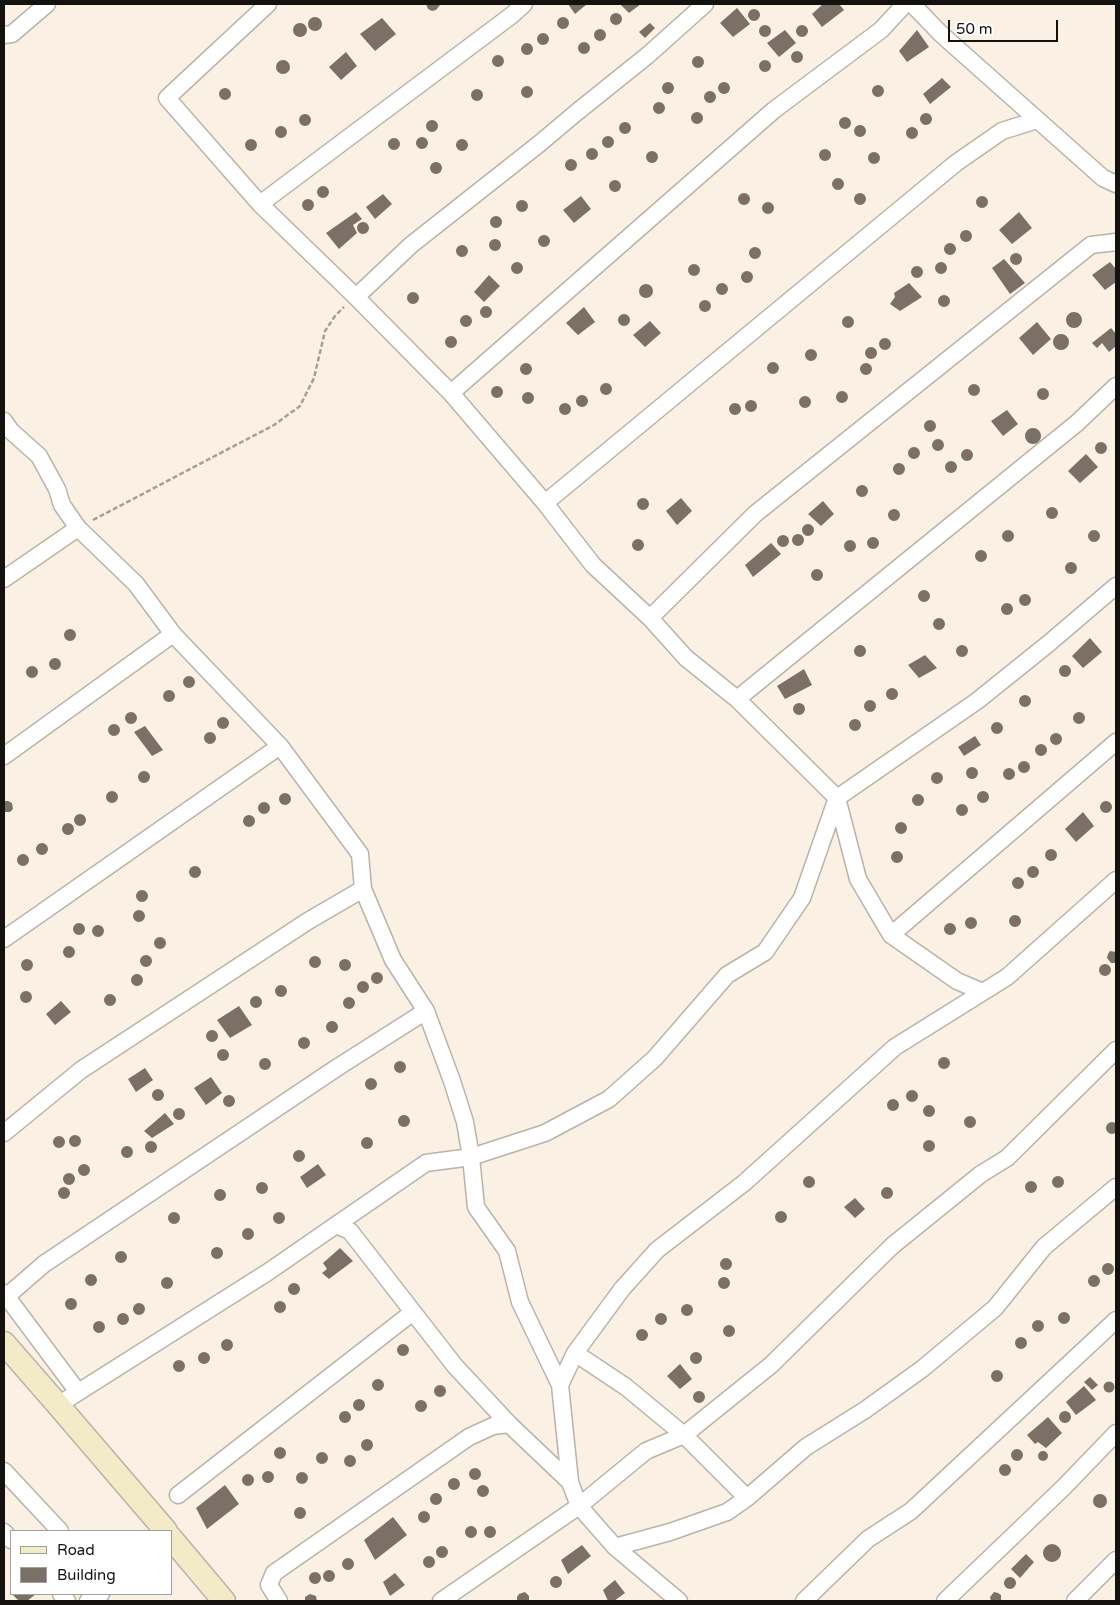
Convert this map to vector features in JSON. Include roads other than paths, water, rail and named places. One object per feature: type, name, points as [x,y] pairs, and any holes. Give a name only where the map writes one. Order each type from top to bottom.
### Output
[{"type":"street","points":[[4,35],[12,34],[47,4]]},
{"type":"street","points":[[268,4],[167,98],[260,204],[451,393],[545,503],[593,564],[650,618],[686,658],[737,699],[837,798],[858,879],[891,934],[958,981],[983,992]]},
{"type":"street","points":[[260,204],[512,15],[524,4]]},
{"type":"street","points":[[356,297],[412,245],[648,55],[706,4]]},
{"type":"street","points":[[451,393],[774,110],[881,30],[905,4]]},
{"type":"street","points":[[912,4],[941,34],[1037,120],[1103,178],[1116,184]]},
{"type":"street","points":[[545,503],[956,163],[1002,131],[1037,120]]},
{"type":"street","points":[[650,618],[755,514],[1091,245],[1116,242]]},
{"type":"street","points":[[737,699],[1069,429],[1116,386]]},
{"type":"street","points":[[4,421],[11,431],[39,456],[57,489],[62,505],[78,528],[136,584],[173,634],[280,746],[360,854],[362,889],[393,960],[426,1011],[452,1081],[462,1114],[471,1157],[476,1207],[507,1251],[520,1302],[560,1385],[570,1482],[579,1506],[615,1547],[678,1601]]},
{"type":"street","points":[[4,579],[78,528]]},
{"type":"street","points":[[58,1405],[268,1272],[426,1163],[471,1157],[544,1133],[609,1099],[655,1058],[727,975],[765,952],[802,898],[837,798],[977,701],[1116,586]]},
{"type":"street","points":[[4,756],[173,634]]},
{"type":"street","points":[[891,934],[1116,742]]},
{"type":"street","points":[[4,939],[280,746]]},
{"type":"street","points":[[560,1385],[574,1353],[622,1289],[657,1250],[744,1183],[895,1047],[1007,978],[1116,880]]},
{"type":"street","points":[[4,1134],[81,1070],[308,921],[362,889]]},
{"type":"street","points":[[78,1392],[5,1294],[44,1264],[426,1011]]},
{"type":"street","points":[[441,1601],[579,1506],[646,1451],[684,1435],[771,1365],[892,1246],[981,1174],[1007,1158],[1116,1050]]},
{"type":"street","points":[[615,1547],[670,1532],[727,1512],[806,1447],[864,1410],[922,1369],[995,1308],[1044,1247],[1116,1187]]},
{"type":"street","points":[[336,1225],[350,1231],[455,1366],[509,1424],[570,1482]]},
{"type":"street","points":[[178,1495],[413,1312]]},
{"type":"street","points":[[804,1601],[868,1540],[910,1511],[1116,1320]]},
{"type":"street","points":[[4,1343],[165,1530]]},
{"type":"street","points":[[574,1353],[626,1387],[684,1435],[746,1498]]},
{"type":"street","points":[[279,1601],[269,1585],[274,1573],[469,1437],[493,1426],[509,1424]]},
{"type":"street","points":[[945,1601],[1065,1486],[1116,1433]]},
{"type":"street","points":[[4,1471],[10,1488],[59,1530]]},
{"type":"street","points":[[174,1547],[224,1601]]},
{"type":"street","points":[[1075,1601],[1116,1560]]},
{"type":"street","points":[[88,1601],[99,1595]]}]
